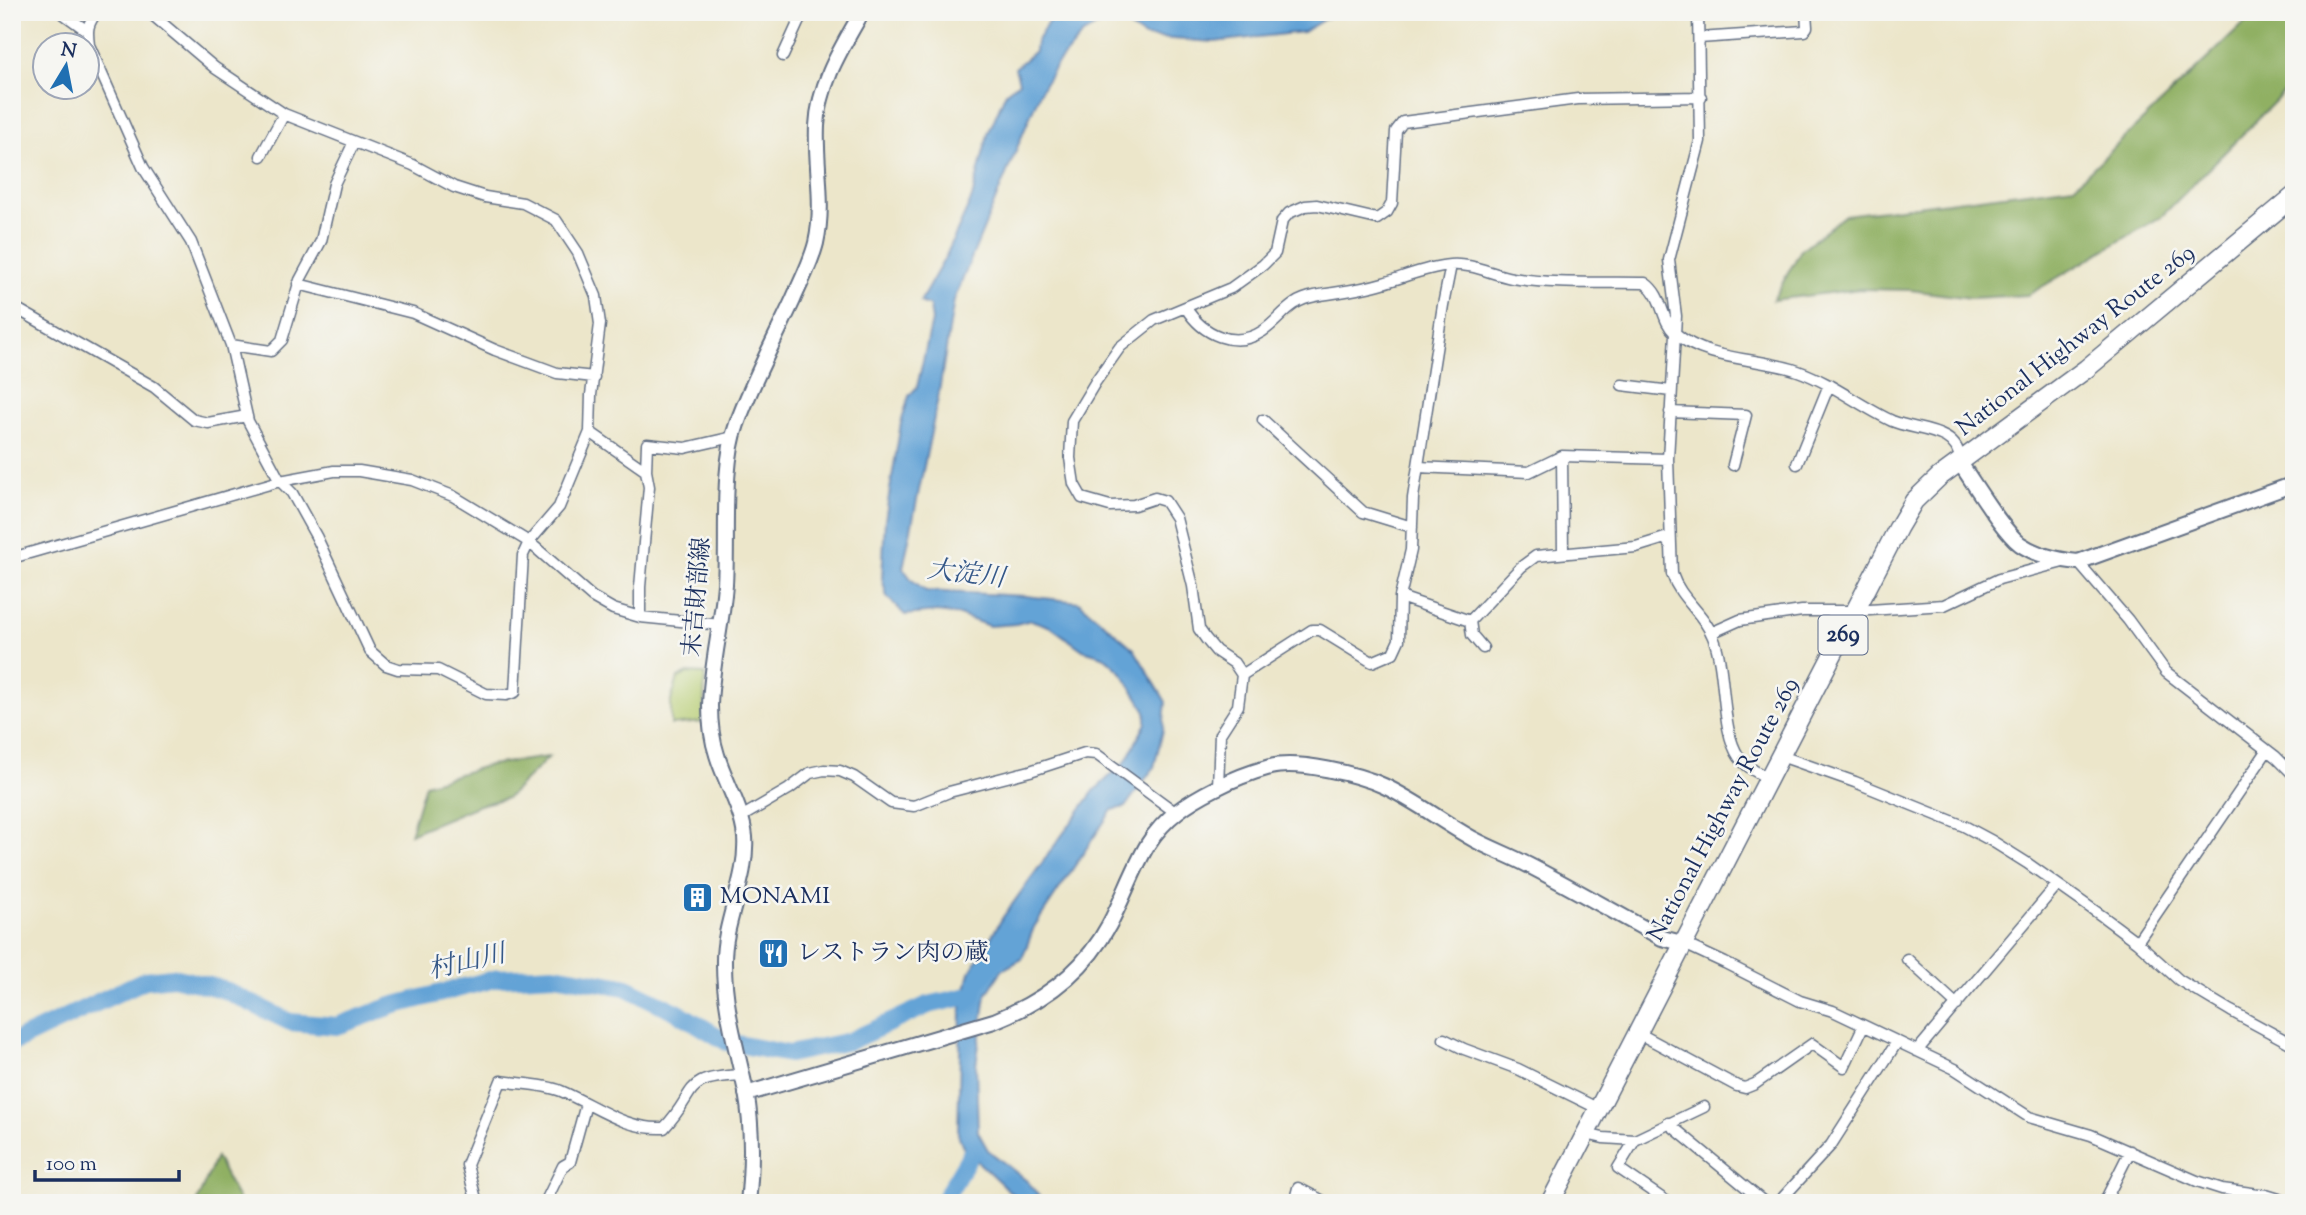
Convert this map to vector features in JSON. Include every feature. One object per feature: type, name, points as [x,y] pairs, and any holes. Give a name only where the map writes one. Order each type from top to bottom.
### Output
[{"type":"highway","name":"National Highway Route 269","points":[[1550,1203],[1682,943],[1914,501],[1939,477],[2097,361],[2294,196]]},
{"type":"street","points":[[61,12],[86,30]]},
{"type":"street","points":[[97,12],[86,30],[89,45],[143,167],[191,242],[230,345],[247,416],[280,481],[292,493],[317,538],[370,651],[386,665],[398,669],[438,670],[486,694],[506,695],[515,692],[523,555],[529,542],[559,507],[590,432],[591,394],[600,324],[596,296],[578,253],[556,220],[523,204],[485,197],[454,187],[413,165],[284,114],[215,68],[149,12]]},
{"type":"street","points":[[783,56],[803,12]]},
{"type":"street","name":"末吉財部線","points":[[748,1203],[752,1145],[746,1094],[724,988],[724,951],[745,849],[741,817],[716,755],[711,733],[712,686],[721,625],[726,557],[728,475],[733,438],[811,258],[821,203],[817,128],[820,96],[834,63],[862,12]]},
{"type":"street","points":[[1698,12],[1700,141],[1669,260],[1676,316],[1668,459],[1672,574],[1676,587],[1711,632],[1719,652],[1729,727],[1737,754],[1745,764],[1769,779]]},
{"type":"street","points":[[1699,38],[1804,31],[1807,27],[1806,12]]},
{"type":"street","points":[[1218,787],[1220,734],[1238,706],[1242,675],[1234,663],[1216,650],[1199,628],[1193,586],[1176,518],[1165,501],[1155,498],[1134,505],[1110,506],[1082,498],[1074,484],[1070,458],[1072,421],[1119,347],[1154,320],[1231,288],[1263,265],[1275,253],[1282,221],[1289,213],[1305,206],[1317,205],[1368,219],[1377,219],[1387,212],[1392,203],[1396,131],[1403,122],[1578,99],[1701,97]]},
{"type":"street","points":[[261,156],[284,114]]},
{"type":"street","points":[[230,345],[271,351],[282,340],[298,284],[321,241],[334,184],[354,142]]},
{"type":"street","points":[[1186,308],[1206,331],[1236,340],[1262,331],[1292,303],[1313,296],[1382,284],[1419,271],[1451,265],[1481,268],[1511,278],[1646,283],[1655,289],[1674,332],[1700,348],[1796,370],[1842,391],[1871,411],[1900,425],[1942,434],[1960,454],[1960,463],[2006,530],[2020,544],[2044,555],[2072,561],[2128,620],[2166,672],[2276,757],[2294,775]]},
{"type":"street","points":[[1242,675],[1311,630],[1320,630],[1372,662],[1393,653],[1399,640],[1400,597],[1411,550],[1413,498],[1451,265]]},
{"type":"street","points":[[298,284],[413,313],[495,350],[556,373],[594,377]]},
{"type":"street","points":[[12,306],[154,387],[194,420],[208,423],[247,416]]},
{"type":"street","points":[[1797,464],[1829,385]]},
{"type":"street","points":[[1622,386],[1671,391]]},
{"type":"street","points":[[1670,412],[1746,415],[1733,465]]},
{"type":"street","points":[[1263,420],[1363,512],[1412,527]]},
{"type":"street","points":[[590,432],[646,471]]},
{"type":"street","points":[[640,617],[649,487],[646,471],[647,444],[685,447],[733,438]]},
{"type":"street","points":[[1418,467],[1529,472],[1562,456],[1668,459]]},
{"type":"street","points":[[1562,456],[1563,553]]},
{"type":"street","points":[[12,558],[280,481],[334,471],[359,471],[412,480],[453,496],[529,542],[592,597],[625,614],[721,625]]},
{"type":"street","points":[[1711,632],[1740,620],[1801,611],[1855,611],[1944,605],[1999,579],[2072,561],[2294,484]]},
{"type":"street","points":[[1470,621],[1521,567],[1536,556],[1636,547],[1665,538],[1670,545]]},
{"type":"street","points":[[1400,597],[1470,621]]},
{"type":"street","points":[[1470,621],[1472,635],[1483,649]]},
{"type":"street","points":[[2137,942],[2267,751]]},
{"type":"street","points":[[741,817],[789,789],[810,773],[824,770],[840,771],[854,777],[891,803],[914,806],[949,792],[1030,771],[1085,753],[1096,754],[1175,812]]},
{"type":"street","points":[[1781,756],[1964,826],[2057,884],[2137,942],[2179,979],[2294,1045]]},
{"type":"street","points":[[746,1094],[994,1021],[1024,1009],[1064,981],[1092,950],[1108,928],[1147,846],[1175,812],[1244,775],[1272,766],[1289,766],[1339,773],[1384,786],[1477,841],[1526,863],[1662,938],[1682,943],[1725,962],[1800,1002],[1833,1011],[1955,1069],[2029,1117],[2091,1135],[2210,1185],[2266,1195],[2292,1203]]},
{"type":"street","points":[[1917,1051],[2057,884]]},
{"type":"street","points":[[1907,959],[1957,1005]]},
{"type":"street","points":[[1638,1033],[1745,1088],[1755,1084],[1812,1044],[1844,1067],[1863,1027]]},
{"type":"street","points":[[1444,1039],[1518,1069],[1599,1109]]},
{"type":"street","points":[[1779,1203],[1831,1145],[1897,1042]]},
{"type":"street","points":[[478,1203],[467,1166],[501,1081],[559,1090],[611,1117],[650,1129],[664,1128],[692,1086],[703,1079],[742,1075]]},
{"type":"street","points":[[545,1203],[563,1166],[570,1163],[586,1104]]},
{"type":"street","points":[[1586,1134],[1635,1140],[1704,1107]]},
{"type":"street","points":[[1668,1123],[1765,1203]]},
{"type":"street","points":[[1635,1140],[1618,1168],[1669,1203]]},
{"type":"street","points":[[2104,1203],[2130,1151]]},
{"type":"street","points":[[1294,1203],[1298,1188],[1327,1203]]},
{"type":"green space","points":[[2256,12],[2294,12],[2294,82],[2162,216],[2028,295],[1971,298],[1910,290],[1860,289],[1773,300],[1801,250],[1845,215],[2074,186]]},
{"type":"green space","points":[[688,673],[705,674],[703,722],[671,725],[671,701],[678,678]]},
{"type":"green space","points":[[549,757],[507,798],[479,805],[410,834],[425,784],[489,765]]},
{"type":"green space","points":[[216,1157],[240,1203],[196,1203]]},
{"type":"water","points":[[1073,12],[1336,12],[1303,32],[1214,42],[1145,37],[1126,25],[1101,24],[1083,34],[1056,65],[1041,90],[954,300],[938,398],[903,568],[912,580],[926,591],[1026,596],[1079,602],[1134,649],[1166,702],[1163,730],[1154,767],[1125,807],[1112,810],[1034,927],[1022,959],[1002,970],[986,995],[976,1065],[978,1132],[988,1150],[1028,1182],[1044,1203],[1022,1203],[964,1149],[958,1134],[961,1012],[970,972],[1003,917],[1094,791],[1126,761],[1146,723],[1146,711],[1122,673],[1103,656],[1083,650],[1051,627],[1031,620],[989,626],[959,615],[937,612],[905,615],[887,597],[882,578],[885,520],[901,423],[909,396],[917,387],[932,321],[930,306],[920,302],[946,256],[972,198],[988,134],[1006,92],[1019,82],[1015,68],[1035,51],[1036,42],[1050,19]]},
{"type":"waterway","name":"村山川","points":[[12,1043],[145,980],[173,977],[222,989],[290,1022],[337,1026],[392,1006],[498,978],[554,975],[625,987],[679,1013],[727,1042],[789,1054],[850,1041],[928,1005],[977,994]]},
{"type":"waterway","points":[[942,1203],[972,1152]]},
{"type":"place","name":"MONAMI","points":[[697,897]]},
{"type":"place","name":"レストラン肉の蔵","points":[[774,954]]},
{"type":"water label","name":"大淀川","points":[[966,575]]}]
